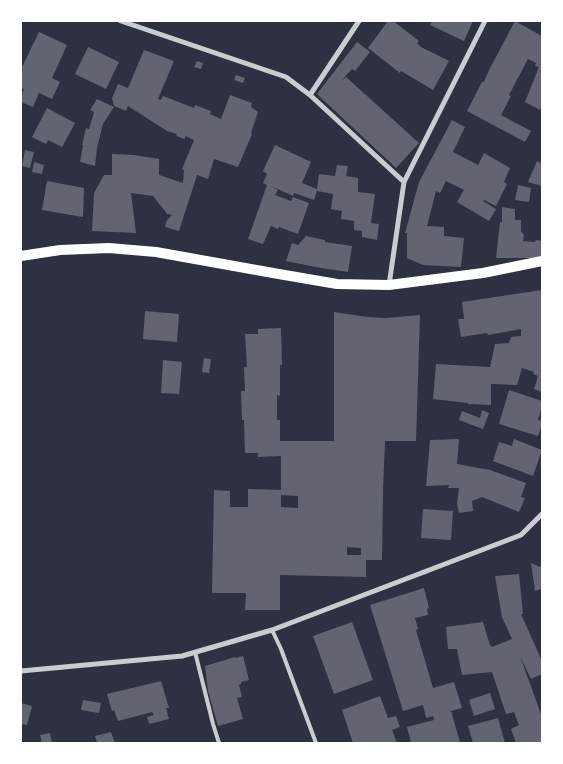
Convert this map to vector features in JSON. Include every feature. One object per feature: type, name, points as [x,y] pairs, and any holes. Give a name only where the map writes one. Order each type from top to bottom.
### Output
[{"type":"main road","points":[[21,256],[60,250],[109,248],[156,252],[337,284],[389,285],[483,273],[542,261]]},
{"type":"street","points":[[121,21],[286,77],[310,96],[404,182]]},
{"type":"street","points":[[310,96],[359,21]]},
{"type":"street","points":[[389,285],[404,182],[485,21]]},
{"type":"street","points":[[21,671],[182,656],[272,630],[522,535],[542,514]]},
{"type":"lane","points":[[272,630],[316,743]]},
{"type":"lane","points":[[195,652],[219,743]]},
{"type":"building","points":[[388,21],[393,21],[419,41],[417,43],[421,47],[449,61],[433,90],[401,71],[400,73],[368,48]]},
{"type":"building","points":[[432,21],[473,21],[464,41],[430,25]]},
{"type":"building","points":[[515,21],[540,35],[542,32],[542,106],[540,110],[525,102],[539,67],[535,66],[536,63],[528,59],[501,115],[531,131],[525,142],[467,111]]},
{"type":"building","points":[[39,32],[67,45],[52,78],[60,82],[52,99],[39,93],[33,107],[21,102],[24,89],[21,88],[21,73],[23,70],[21,69]]},
{"type":"building","points":[[357,42],[370,52],[355,71],[352,69],[341,81],[346,77],[419,143],[396,168],[317,94]]},
{"type":"building","points":[[88,47],[119,62],[106,89],[75,74]]},
{"type":"building","points":[[144,50],[174,61],[158,99],[161,100],[163,96],[194,108],[195,105],[211,111],[210,114],[221,119],[230,95],[252,103],[251,107],[258,112],[252,134],[238,167],[214,159],[208,179],[197,175],[179,231],[165,227],[167,220],[172,215],[168,215],[153,196],[131,193],[136,233],[92,231],[94,193],[104,175],[112,175],[112,154],[159,159],[159,175],[183,183],[184,170],[182,169],[194,140],[185,136],[185,139],[176,136],[177,134],[167,131],[128,106],[126,111],[114,106],[112,98],[118,84],[128,88]]},
{"type":"building","points":[[197,61],[203,63],[201,69],[194,67]]},
{"type":"building","points":[[236,75],[245,78],[243,83],[234,80]]},
{"type":"building","points":[[97,99],[114,107],[103,124],[95,166],[80,162],[86,128],[89,129],[94,112],[90,110]]},
{"type":"building","points":[[47,108],[75,123],[62,147],[48,140],[46,144],[32,137]]},
{"type":"building","points":[[452,120],[465,127],[453,152],[478,165],[484,153],[510,168],[504,182],[507,184],[496,206],[483,201],[496,209],[489,221],[457,202],[464,190],[446,181],[440,193],[436,191],[427,226],[444,227],[444,236],[464,238],[461,267],[423,265],[407,258],[407,233],[405,233],[419,182]]},
{"type":"building","points":[[275,145],[311,162],[302,183],[317,189],[319,174],[335,176],[337,165],[348,166],[346,176],[358,178],[358,192],[375,194],[371,223],[379,224],[377,240],[362,237],[362,231],[354,230],[354,221],[341,219],[342,211],[331,209],[333,194],[317,191],[314,200],[294,193],[293,196],[271,186],[278,190],[275,195],[291,201],[293,197],[309,203],[298,234],[271,226],[263,244],[248,239],[267,185],[263,183],[267,174],[263,171]]},
{"type":"building","points":[[25,150],[34,152],[30,168],[22,166]]},
{"type":"building","points":[[542,160],[542,186],[528,182],[537,161],[540,163]]},
{"type":"building","points":[[34,162],[44,165],[42,174],[32,172]]},
{"type":"building","points":[[47,181],[84,188],[83,217],[42,210]]},
{"type":"building","points":[[518,185],[531,188],[529,202],[515,200]]},
{"type":"building","points":[[502,207],[515,209],[515,220],[521,220],[521,231],[524,235],[523,241],[542,241],[542,258],[496,258],[500,222],[502,222]]},
{"type":"building","points":[[306,236],[325,240],[325,242],[352,246],[348,272],[286,261],[292,243],[298,245]]},
{"type":"building","points":[[542,290],[542,392],[534,389],[538,376],[533,374],[534,372],[522,368],[517,385],[491,384],[491,405],[433,399],[436,364],[490,367],[495,344],[509,343],[511,337],[521,336],[521,329],[488,335],[487,333],[461,337],[458,319],[464,319],[462,302]]},
{"type":"building","points":[[145,311],[179,314],[177,342],[143,339]]},
{"type":"building","points":[[334,312],[386,318],[420,315],[416,441],[385,441],[382,560],[366,560],[366,577],[280,575],[280,610],[245,610],[246,593],[212,593],[214,490],[230,491],[230,507],[248,507],[248,489],[281,490],[281,456],[258,457],[258,453],[245,453],[241,391],[245,391],[244,367],[247,367],[245,334],[258,334],[258,329],[281,328],[282,365],[280,365],[280,396],[277,395],[277,420],[280,420],[280,441],[334,441]],"holes":[[[281,495],[298,496],[298,508],[281,507]],[[347,547],[361,548],[361,555],[347,555]]]},
{"type":"building","points":[[204,358],[211,359],[209,373],[202,372]]},
{"type":"building","points":[[163,360],[182,362],[179,394],[161,393]]},
{"type":"building","points":[[509,390],[542,401],[538,420],[542,421],[542,425],[538,436],[499,424]]},
{"type":"building","points":[[482,410],[489,413],[483,429],[459,420],[462,411],[480,418]]},
{"type":"building","points":[[459,439],[457,464],[490,470],[526,483],[521,497],[525,498],[519,512],[482,497],[472,501],[473,511],[459,513],[457,504],[459,488],[448,488],[449,485],[426,486],[430,440]]},
{"type":"building","points":[[514,439],[542,450],[533,476],[493,461],[499,442],[512,446]]},
{"type":"building","points":[[423,509],[453,511],[451,540],[421,538]]},
{"type":"building","points":[[531,563],[540,567],[542,563],[542,589],[535,591]]},
{"type":"building","points":[[519,574],[523,614],[521,614],[542,661],[542,674],[531,679],[520,656],[542,717],[542,743],[516,743],[511,729],[519,725],[514,712],[506,714],[492,672],[462,675],[457,649],[448,649],[446,627],[483,622],[492,647],[512,639],[502,617],[495,576]]},
{"type":"building","points":[[424,588],[429,608],[427,609],[428,615],[415,618],[418,629],[416,630],[433,688],[454,682],[462,708],[451,711],[460,742],[457,743],[411,743],[407,727],[434,720],[433,716],[426,718],[423,705],[403,711],[370,605]]},
{"type":"building","points":[[352,622],[373,680],[334,694],[313,636]]},
{"type":"building","points":[[243,656],[249,680],[241,682],[239,685],[242,697],[237,698],[243,719],[218,726],[208,691],[205,666]]},
{"type":"building","points":[[161,681],[169,708],[166,708],[169,719],[149,724],[147,717],[154,715],[152,712],[118,721],[114,710],[112,711],[107,694]]},
{"type":"building","points":[[490,693],[495,709],[474,716],[469,700]]},
{"type":"building","points":[[380,696],[388,718],[396,716],[400,727],[392,730],[397,743],[353,743],[342,710]]},
{"type":"building","points":[[83,700],[101,703],[99,713],[81,710]]},
{"type":"building","points":[[21,703],[32,706],[27,725],[21,724]]},
{"type":"building","points":[[498,718],[505,743],[473,743],[468,726]]},
{"type":"building","points":[[111,732],[115,743],[97,743],[95,736]]},
{"type":"building","points":[[50,733],[52,743],[42,743],[40,735]]}]
